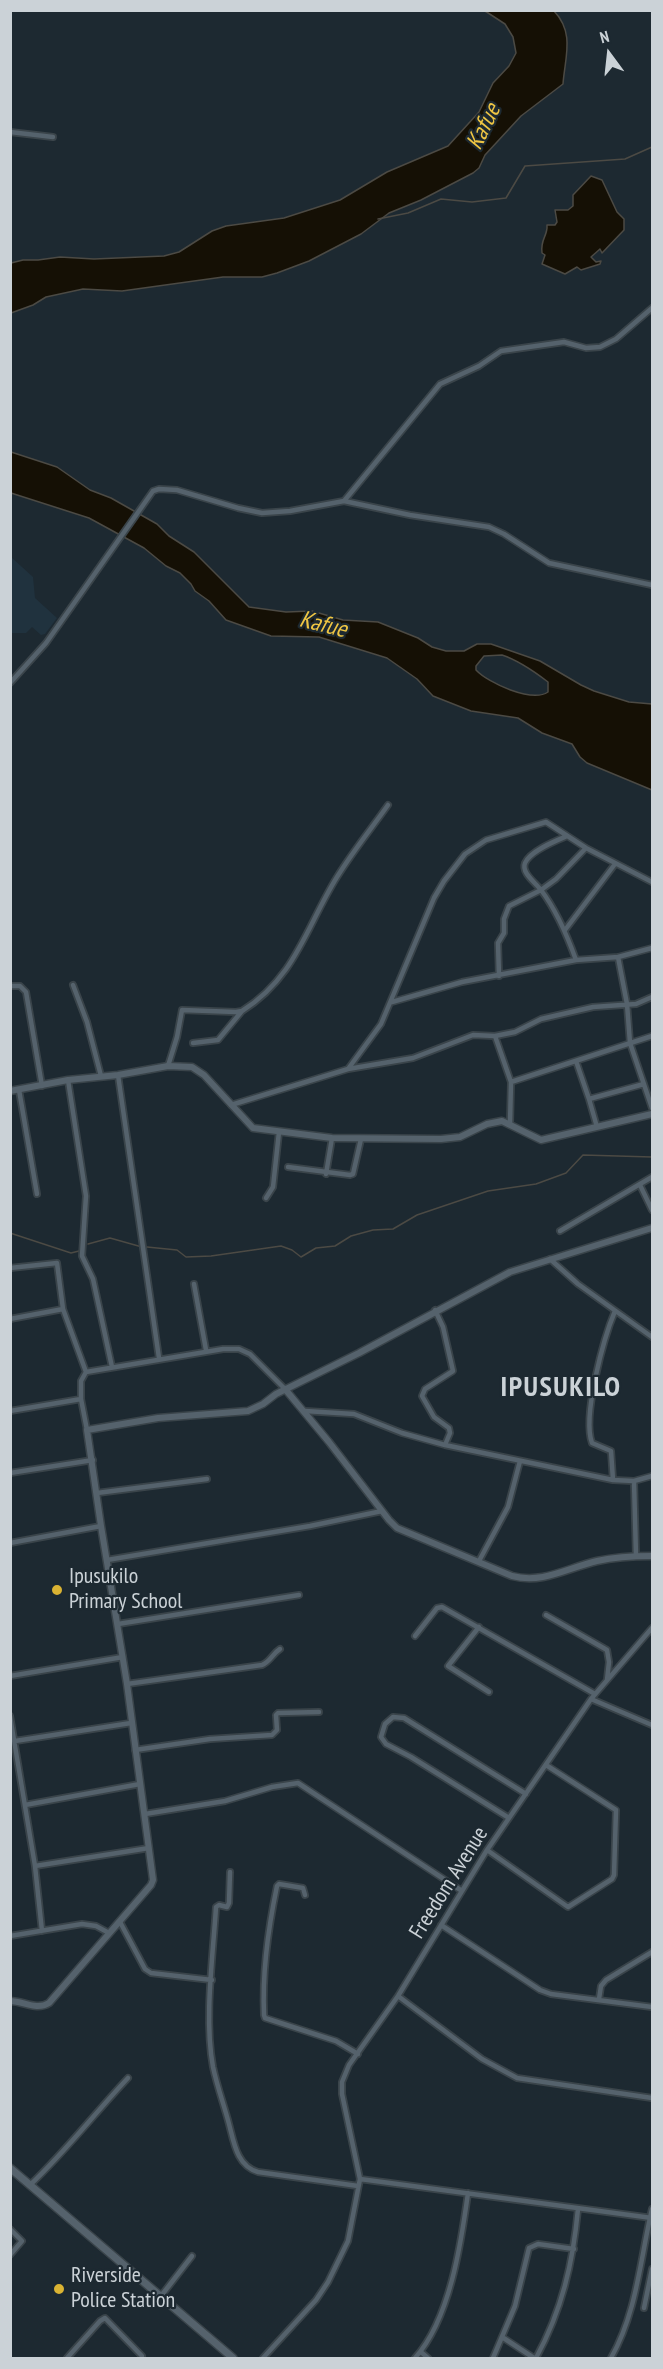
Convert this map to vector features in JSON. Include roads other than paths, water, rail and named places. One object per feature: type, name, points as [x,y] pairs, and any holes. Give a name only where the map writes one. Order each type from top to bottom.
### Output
[{"type":"main road","points":[[10,2168],[233,2358]]},
{"type":"street","points":[[10,132],[53,137]]},
{"type":"street","points":[[344,501],[440,384],[478,366],[501,351],[564,342],[586,348],[600,347],[616,339],[652,308]]},
{"type":"street","points":[[10,683],[46,643],[149,495],[159,489],[177,490],[262,513],[290,511],[344,501],[410,515],[489,527],[549,563],[652,585]]},
{"type":"street","points":[[193,1043],[218,1040],[242,1011],[272,988],[305,941],[315,915],[337,876],[362,837],[388,805]]},
{"type":"street","points":[[348,1069],[376,1032],[392,1002],[434,898],[444,881],[465,854],[486,840],[541,822],[552,824],[586,848],[652,882]]},
{"type":"street","points":[[567,836],[544,846],[525,864],[525,872],[541,890],[565,930],[576,960]]},
{"type":"street","points":[[499,976],[498,943],[504,933],[506,911],[513,903],[541,890],[566,870],[586,848]]},
{"type":"street","points":[[565,930],[615,864]]},
{"type":"street","points":[[392,1002],[462,982],[576,960],[618,957],[652,948]]},
{"type":"street","points":[[618,957],[627,1004],[630,1043],[652,1108]]},
{"type":"street","points":[[73,985],[87,1022],[101,1076]]},
{"type":"street","points":[[10,986],[20,986],[26,992],[42,1086]]},
{"type":"street","points":[[231,1105],[348,1069],[413,1059],[473,1035],[495,1036],[515,1032],[541,1019],[593,1007],[636,1004],[652,997]]},
{"type":"street","points":[[168,1066],[182,1010],[242,1011]]},
{"type":"street","points":[[495,1036],[511,1082],[510,1124]]},
{"type":"street","points":[[511,1082],[652,1036]]},
{"type":"street","points":[[576,1061],[597,1127]]},
{"type":"street","points":[[10,1091],[68,1080],[183,1065],[197,1069],[253,1128],[361,1140],[451,1139],[493,1122],[510,1124],[541,1140],[652,1114]]},
{"type":"street","points":[[118,1075],[159,1358]]},
{"type":"street","points":[[68,1080],[86,1196],[82,1256],[93,1279],[112,1367]]},
{"type":"street","points":[[588,1098],[644,1084]]},
{"type":"street","points":[[19,1090],[37,1194]]},
{"type":"street","points":[[266,1198],[273,1187],[279,1132]]},
{"type":"street","points":[[326,1174],[332,1138]]},
{"type":"street","points":[[288,1167],[344,1176],[353,1174],[361,1140]]},
{"type":"street","points":[[560,1231],[652,1177]]},
{"type":"street","points":[[640,1185],[652,1210]]},
{"type":"street","points":[[87,1430],[158,1418],[243,1412],[255,1408],[285,1389],[359,1353],[435,1310],[510,1272],[652,1228]]},
{"type":"street","points":[[550,1259],[558,1268],[652,1337]]},
{"type":"street","points":[[10,1268],[57,1263],[63,1309],[86,1372],[81,1381],[81,1399],[93,1460],[154,1872],[151,1886],[49,2003],[38,2007],[24,2002],[10,2001]]},
{"type":"street","points":[[194,1284],[206,1350]]},
{"type":"street","points":[[10,1319],[63,1309]]},
{"type":"street","points":[[435,1310],[443,1327],[453,1371],[425,1389],[422,1396],[434,1417],[448,1428],[450,1433],[446,1445]]},
{"type":"street","points":[[613,1480],[610,1451],[608,1448],[592,1443],[589,1422],[602,1346],[615,1311]]},
{"type":"street","points":[[86,1372],[206,1350],[244,1350],[261,1363],[305,1411],[382,1511],[406,1533],[527,1580],[598,1561],[652,1556]]},
{"type":"street","points":[[10,1411],[81,1399]]},
{"type":"street","points":[[305,1411],[346,1413],[402,1433],[446,1445],[613,1480],[634,1482],[652,1476]]},
{"type":"street","points":[[10,1473],[93,1460]]},
{"type":"street","points":[[479,1561],[508,1507],[520,1461]]},
{"type":"street","points":[[97,1493],[207,1479]]},
{"type":"street","points":[[634,1482],[636,1556]]},
{"type":"street","points":[[107,1560],[310,1526],[382,1511]]},
{"type":"street","points":[[10,1543],[101,1526]]},
{"type":"street","points":[[118,1624],[298,1595]]},
{"type":"street","points":[[415,1636],[439,1606],[595,1694]]},
{"type":"street","points":[[546,1615],[607,1650],[609,1662],[607,1680]]},
{"type":"street","points":[[479,1627],[448,1666],[489,1692]]},
{"type":"street","name":"Freedom Avenue","points":[[263,2358],[328,2282],[348,2241],[360,2179],[342,2094],[342,2082],[346,2073],[398,1996],[509,1818],[591,1699],[652,1628]]},
{"type":"street","points":[[127,1684],[262,1665],[280,1649]]},
{"type":"street","points":[[10,1676],[123,1658]]},
{"type":"street","points":[[591,1699],[652,1725]]},
{"type":"street","points":[[135,1749],[210,1739],[272,1735],[277,1730],[276,1715],[278,1713],[319,1712]]},
{"type":"street","points":[[10,1716],[35,1866],[42,1931]]},
{"type":"street","points":[[509,1818],[386,1744],[381,1737],[385,1724],[393,1717],[404,1718],[526,1794]]},
{"type":"street","points":[[15,1741],[131,1724]]},
{"type":"street","points":[[487,1850],[568,1907],[615,1875],[616,1810],[546,1765]]},
{"type":"street","points":[[145,1814],[225,1801],[272,1787],[298,1783],[462,1892]]},
{"type":"street","points":[[25,1805],[140,1784]]},
{"type":"street","points":[[35,1866],[149,1848]]},
{"type":"street","points":[[230,1872],[228,1906],[216,1907],[210,2036],[213,2066],[234,2143],[243,2164],[248,2169],[358,2186]]},
{"type":"street","points":[[305,1895],[303,1888],[277,1886],[266,1946],[263,1980],[264,2015],[265,2018],[336,2042],[358,2054]]},
{"type":"street","points":[[120,1922],[146,1970],[151,1973],[212,1980]]},
{"type":"street","points":[[10,1936],[90,1924],[109,1933]]},
{"type":"street","points":[[441,1925],[540,1990],[551,1994],[652,2007]]},
{"type":"street","points":[[599,1999],[600,1989],[606,1980],[652,1952]]},
{"type":"street","points":[[398,1996],[482,2059],[517,2078],[652,2098]]},
{"type":"street","points":[[30,2185],[58,2158],[100,2107],[128,2078]]},
{"type":"street","points":[[360,2179],[651,2218]]},
{"type":"street","points":[[415,2358],[421,2352],[443,2306],[455,2269],[468,2193]]},
{"type":"street","points":[[502,2337],[535,2358],[560,2306],[574,2248],[578,2209]]},
{"type":"street","points":[[611,2358],[624,2334],[632,2309],[652,2210]]},
{"type":"street","points":[[10,2229],[22,2241],[10,2255]]},
{"type":"street","points":[[493,2358],[520,2291],[530,2248],[538,2244],[574,2248]]},
{"type":"street","points":[[161,2296],[192,2256]]},
{"type":"street","points":[[644,2308],[652,2269]]},
{"type":"street","points":[[67,2358],[105,2318],[142,2356]]},
{"type":"street","points":[[421,2352],[428,2358]]},
{"type":"water","name":"Kafue","points":[[485,11],[554,11],[565,28],[567,55],[563,84],[521,116],[485,155],[479,168],[473,173],[421,200],[389,213],[361,234],[309,261],[277,273],[262,277],[223,277],[122,291],[83,289],[46,297],[33,305],[11,313],[11,263],[60,257],[94,259],[164,256],[179,252],[212,231],[226,226],[284,218],[340,200],[387,172],[448,146],[479,112],[493,83],[509,66],[516,53],[513,37],[505,24]]},
{"type":"water","points":[[591,176],[602,180],[617,212],[624,219],[624,230],[602,253],[600,249],[591,257],[596,262],[601,261],[600,264],[581,270],[577,267],[565,274],[542,264],[545,255],[542,253],[542,244],[547,225],[555,225],[557,222],[555,210],[568,210],[573,206],[573,195]]},
{"type":"water","name":"Kafue","points":[[11,452],[57,467],[90,490],[111,498],[157,524],[169,536],[194,552],[249,607],[286,612],[312,611],[343,620],[378,622],[418,638],[432,647],[446,651],[464,651],[477,644],[491,644],[540,661],[594,691],[629,702],[652,704],[652,790],[587,763],[572,744],[542,733],[518,718],[471,711],[433,696],[417,679],[387,658],[319,637],[271,636],[226,620],[209,601],[195,591],[180,573],[166,566],[144,548],[89,518],[11,493]],"holes":[[[484,656],[508,657],[548,682],[548,692],[532,695],[510,690],[476,670],[476,666]]]},
{"type":"waterway","points":[[378,219],[408,213],[441,199],[472,202],[506,198],[525,166],[625,159],[652,147]]},
{"type":"waterway","points":[[147,1247],[177,1250],[186,1257],[211,1256],[281,1246],[301,1257],[316,1248],[335,1246],[351,1236],[373,1230],[393,1229],[417,1215],[488,1191],[536,1184],[566,1173],[583,1155],[652,1157]]},
{"type":"waterway","points":[[10,1233],[71,1253],[79,1251]]},
{"type":"waterway","points":[[88,1244],[110,1238],[142,1247]]},
{"type":"place","name":"Ipusukilo Primary School","points":[[57,1590]]},
{"type":"place","name":"Riverside Police Station","points":[[59,2289]]},
{"type":"district","name":"IPUSUKILO","points":[[561,1388]]}]
